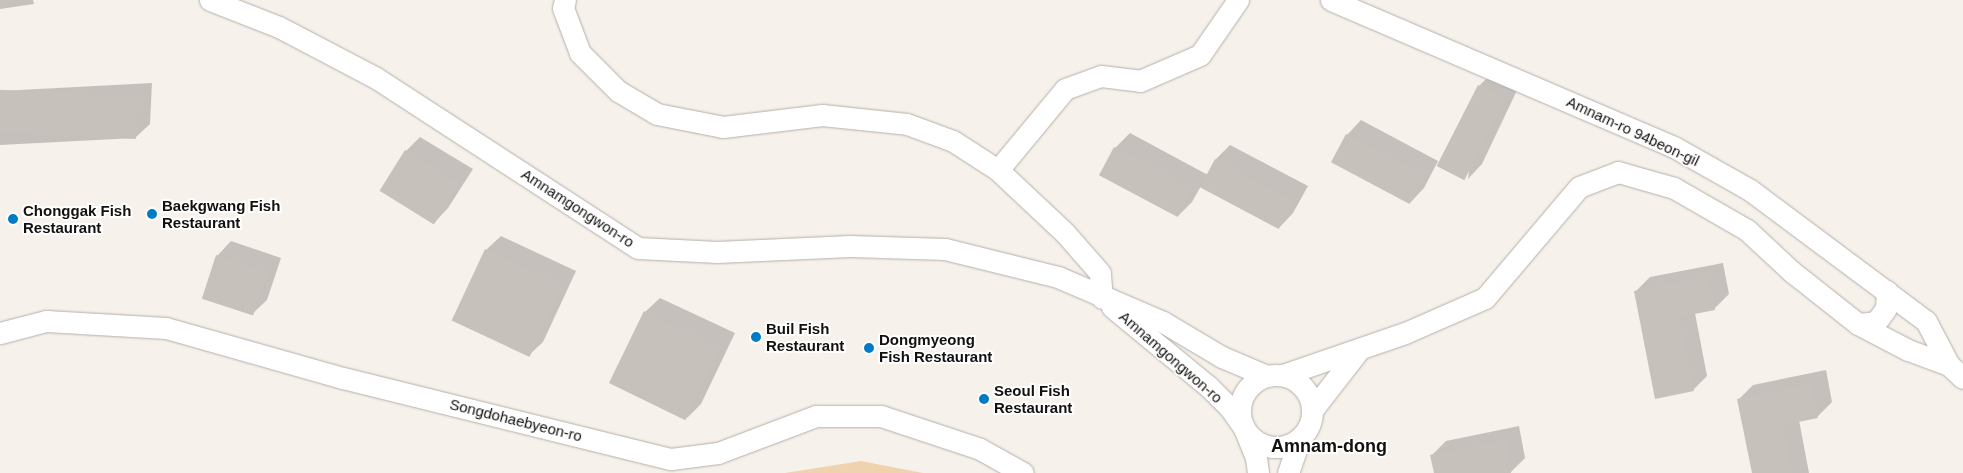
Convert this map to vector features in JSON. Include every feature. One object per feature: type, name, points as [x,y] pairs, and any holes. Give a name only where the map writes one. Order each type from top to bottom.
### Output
[{"type":"street","name":"Amnamgongwon-ro","points":[[210,0],[279,27],[376,78],[638,248],[718,252],[850,246],[945,249],[1058,277],[1102,298],[1163,322],[1222,357],[1275,376]]},
{"type":"street","points":[[565,0],[563,8],[580,53],[618,91],[657,114],[723,127],[822,114],[907,124],[953,141],[998,170],[1065,233],[1100,273],[1102,298]]},
{"type":"street","points":[[998,170],[1065,89],[1101,76],[1140,81],[1200,56],[1238,0]]},
{"type":"street","name":"Amnam-ro 94beon-gil","points":[[1331,0],[1674,147],[1750,190],[1926,321],[1956,371]]},
{"type":"street","points":[[1300,438],[1286,446],[1269,447],[1255,440],[1244,428],[1240,412],[1243,397],[1252,384],[1359,349],[1485,298],[1579,187],[1618,172],[1674,188],[1747,230],[1791,271],[1858,324],[1908,350],[1956,371]]},
{"type":"street","points":[[1858,324],[1876,322],[1886,308],[1887,291]]},
{"type":"street","name":"Amnamgongwon-ro","points":[[1102,298],[1150,342],[1208,386],[1244,428],[1256,458],[1258,473]]},
{"type":"street","name":"Songdohaebyeon-ro","points":[[0,333],[46,321],[166,328],[343,378],[672,459],[718,453],[816,416],[881,416],[980,449],[1023,473]]},
{"type":"street","points":[[1288,473],[1300,438],[1310,425],[1313,410],[1359,349]]},
{"type":"street","points":[[1275,376],[1298,381],[1308,394],[1313,410]]},
{"type":"shaded area","points":[[861,461],[923,473],[785,473]]},
{"type":"building","points":[[0,0],[33,0],[34,4],[0,9]]},
{"type":"building","points":[[1478,85],[1506,99],[1464,180],[1437,166]]},
{"type":"building","points":[[0,90],[138,97],[136,139],[0,132]]},
{"type":"building","points":[[1346,134],[1425,176],[1410,204],[1331,162]]},
{"type":"building","points":[[1114,147],[1193,189],[1178,217],[1099,175]]},
{"type":"building","points":[[405,150],[459,184],[434,225],[380,191]]},
{"type":"building","points":[[1215,159],[1294,201],[1279,229],[1200,187]]},
{"type":"building","points":[[485,249],[563,285],[530,357],[452,321]]},
{"type":"building","points":[[216,255],[267,272],[253,315],[202,299]]},
{"type":"building","points":[[1708,276],[1715,310],[1679,317],[1694,391],[1655,399],[1634,291]]},
{"type":"building","points":[[644,311],[720,348],[685,420],[609,383]]},
{"type":"building","points":[[1812,384],[1818,418],[1783,425],[1792,473],[1752,473],[1737,399]]},
{"type":"building","points":[[1505,440],[1511,473],[1434,473],[1430,455]]},
{"type":"place","name":"Baekgwang Fish Restaurant","points":[[152,214]]},
{"type":"place","name":"Chonggak Fish Restaurant","points":[[13,219]]},
{"type":"place","name":"Buil Fish Restaurant","points":[[756,337]]},
{"type":"place","name":"Dongmyeong Fish Restaurant","points":[[869,348]]},
{"type":"place","name":"Seoul Fish Restaurant","points":[[984,399]]},
{"type":"district","name":"Amnam-dong","points":[[1329,446]]}]
